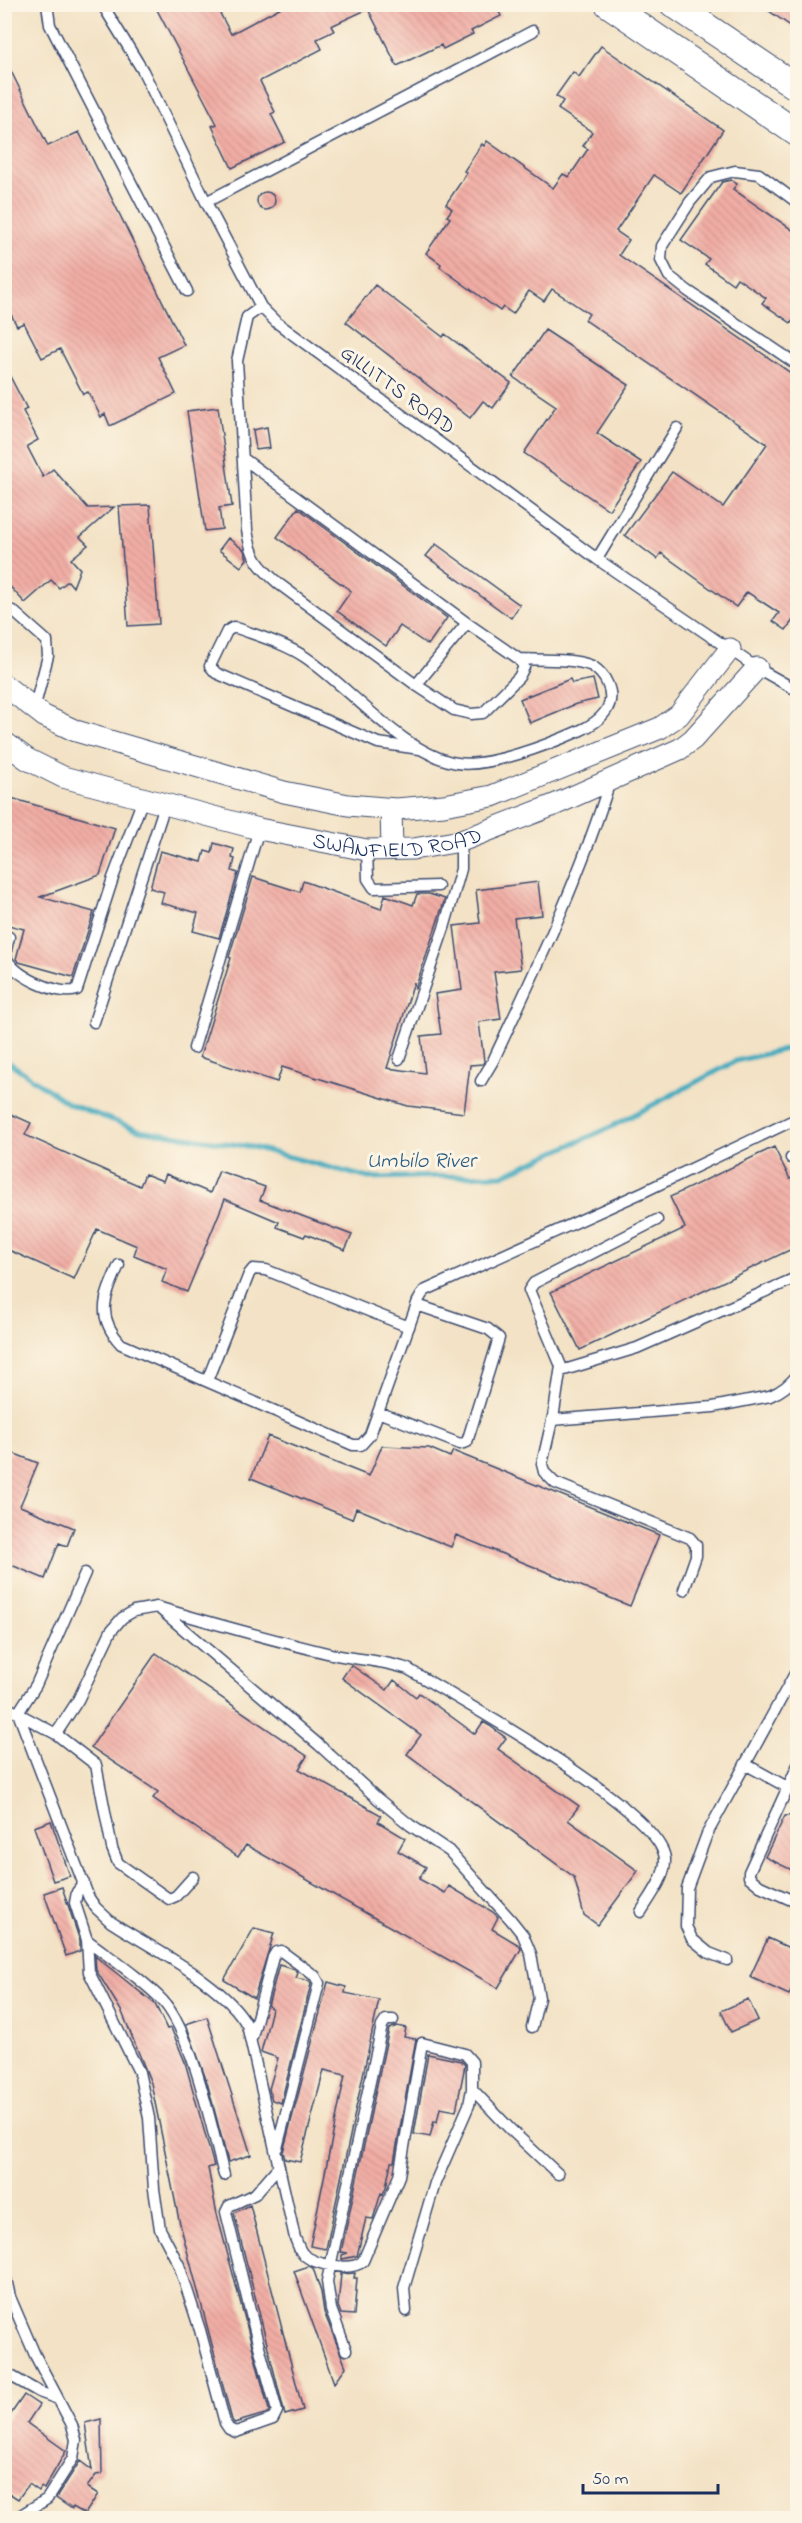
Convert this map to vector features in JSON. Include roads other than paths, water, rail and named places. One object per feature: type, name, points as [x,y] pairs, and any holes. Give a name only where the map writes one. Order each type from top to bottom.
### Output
[{"type":"street","points":[[608,4],[798,134]]},
{"type":"street","points":[[673,4],[798,88]]},
{"type":"street","points":[[678,53],[699,22]]},
{"type":"street","name":"SWANFIELD ROAD","points":[[4,685],[44,716],[76,731],[284,792],[348,805],[391,809],[444,805],[492,796],[660,728],[680,715],[730,649]]},
{"type":"street","name":"SWANFIELD ROAD","points":[[4,742],[27,759],[63,777],[165,805],[259,829],[367,849],[413,849],[461,841],[554,806],[686,744],[757,668]]},
{"type":"street","points":[[541,776],[554,806]]},
{"type":"street","points":[[391,809],[392,849]]},
{"type":"lane","points":[[47,4],[51,25],[187,291]]},
{"type":"lane","name":"GILLITTS ROAD","points":[[102,4],[143,71],[206,202],[261,307],[299,341],[597,559],[757,668],[798,691]]},
{"type":"lane","points":[[206,202],[533,31]]},
{"type":"lane","points":[[798,203],[759,174],[735,171],[711,177],[690,202],[662,246],[661,260],[669,276],[688,291],[798,365]]},
{"type":"lane","points":[[244,459],[466,623],[519,659],[524,667],[523,672],[483,713],[471,714],[454,710],[416,685],[279,584],[260,567],[250,549],[247,530],[237,361],[247,317],[261,307]]},
{"type":"lane","points":[[597,559],[677,428]]},
{"type":"lane","points":[[13,611],[47,642],[48,656],[34,709]]},
{"type":"lane","points":[[416,685],[466,623]]},
{"type":"lane","points":[[420,748],[378,743],[216,674],[210,666],[227,630],[234,627],[283,645],[305,657],[420,748],[444,760],[459,763],[489,762],[572,734],[590,726],[606,712],[610,702],[610,691],[600,672],[591,666],[519,659]]},
{"type":"lane","points":[[481,1081],[493,1061],[556,925],[596,825],[610,781]]},
{"type":"lane","points":[[9,937],[6,953],[11,965],[35,982],[48,987],[68,992],[76,990],[113,878],[143,799]]},
{"type":"lane","points":[[94,1022],[165,805]]},
{"type":"lane","points":[[194,1048],[259,829]]},
{"type":"lane","points":[[399,1059],[447,918],[460,869],[461,841]]},
{"type":"lane","points":[[367,849],[368,879],[374,888],[438,886]]},
{"type":"lane","points":[[119,1265],[105,1300],[103,1314],[114,1337],[132,1350],[353,1445],[366,1442],[408,1327],[424,1291],[643,1192],[798,1118]]},
{"type":"lane","points":[[657,1220],[534,1283],[531,1287],[530,1296],[558,1356],[561,1371],[542,1464],[548,1477],[555,1483],[690,1538],[696,1545],[696,1556],[684,1590]]},
{"type":"lane","points":[[207,1381],[249,1274],[253,1269],[266,1270],[408,1327]]},
{"type":"lane","points":[[561,1371],[637,1348],[798,1277]]},
{"type":"lane","points":[[378,1412],[460,1444],[467,1442],[499,1338],[488,1329],[417,1305]]},
{"type":"lane","points":[[552,1420],[712,1407],[750,1400],[779,1392],[792,1383],[798,1374]]},
{"type":"lane","points":[[18,1713],[36,1685],[86,1573]]},
{"type":"lane","points":[[56,1734],[78,1700],[111,1631],[122,1618],[134,1611],[157,1607],[335,1654],[386,1662],[408,1670],[585,1776],[652,1832],[661,1845],[665,1858],[663,1872],[641,1912]]},
{"type":"lane","points":[[157,1607],[402,1819],[449,1851],[512,1920],[523,1935],[531,1954],[539,1998],[532,2027]]},
{"type":"lane","points":[[727,1959],[709,1953],[692,1940],[686,1926],[687,1888],[707,1834],[798,1668]]},
{"type":"lane","points":[[4,1706],[56,1734],[96,1766],[112,1848],[118,1863],[169,1899],[176,1896],[193,1876]]},
{"type":"lane","points":[[18,1713],[84,1883],[96,1908],[111,1922],[226,1996],[241,2013],[251,2040],[301,2252],[315,2261],[351,2268],[358,2266],[368,2254],[399,2176],[422,2043],[468,2056],[472,2062],[472,2089],[466,2116],[435,2183],[418,2236],[405,2288],[406,2311]]},
{"type":"lane","points":[[745,1764],[792,1791]]},
{"type":"lane","points":[[798,1765],[792,1791],[749,1872],[749,1877],[760,1886],[798,1903]]},
{"type":"lane","points":[[84,1883],[77,1892],[75,1903],[87,1940],[89,1972],[139,2072],[149,2118],[154,2190],[160,2229],[179,2265],[200,2330],[225,2423],[229,2429],[236,2432],[273,2420],[277,2411],[226,2212],[229,2206],[255,2194],[279,2166]]},
{"type":"lane","points":[[87,1940],[162,2001],[182,2032],[207,2108],[224,2175]]},
{"type":"lane","points":[[251,2040],[273,1957],[276,1952],[281,1951],[315,1976],[319,1983],[276,2152]]},
{"type":"lane","points":[[346,2350],[331,2309],[327,2281],[382,2026],[386,2020],[393,2020]]},
{"type":"lane","points":[[472,2089],[558,2174]]},
{"type":"lane","points":[[4,2270],[10,2297],[34,2355],[75,2432],[76,2449],[73,2458],[47,2499],[16,2518]]},
{"type":"lane","points":[[4,2372],[39,2392],[58,2399]]},
{"type":"waterway","name":"Umbilo River","points":[[4,1059],[69,1104],[139,1130],[252,1147],[369,1178],[503,1175],[609,1128],[736,1061],[798,1046]]}]
